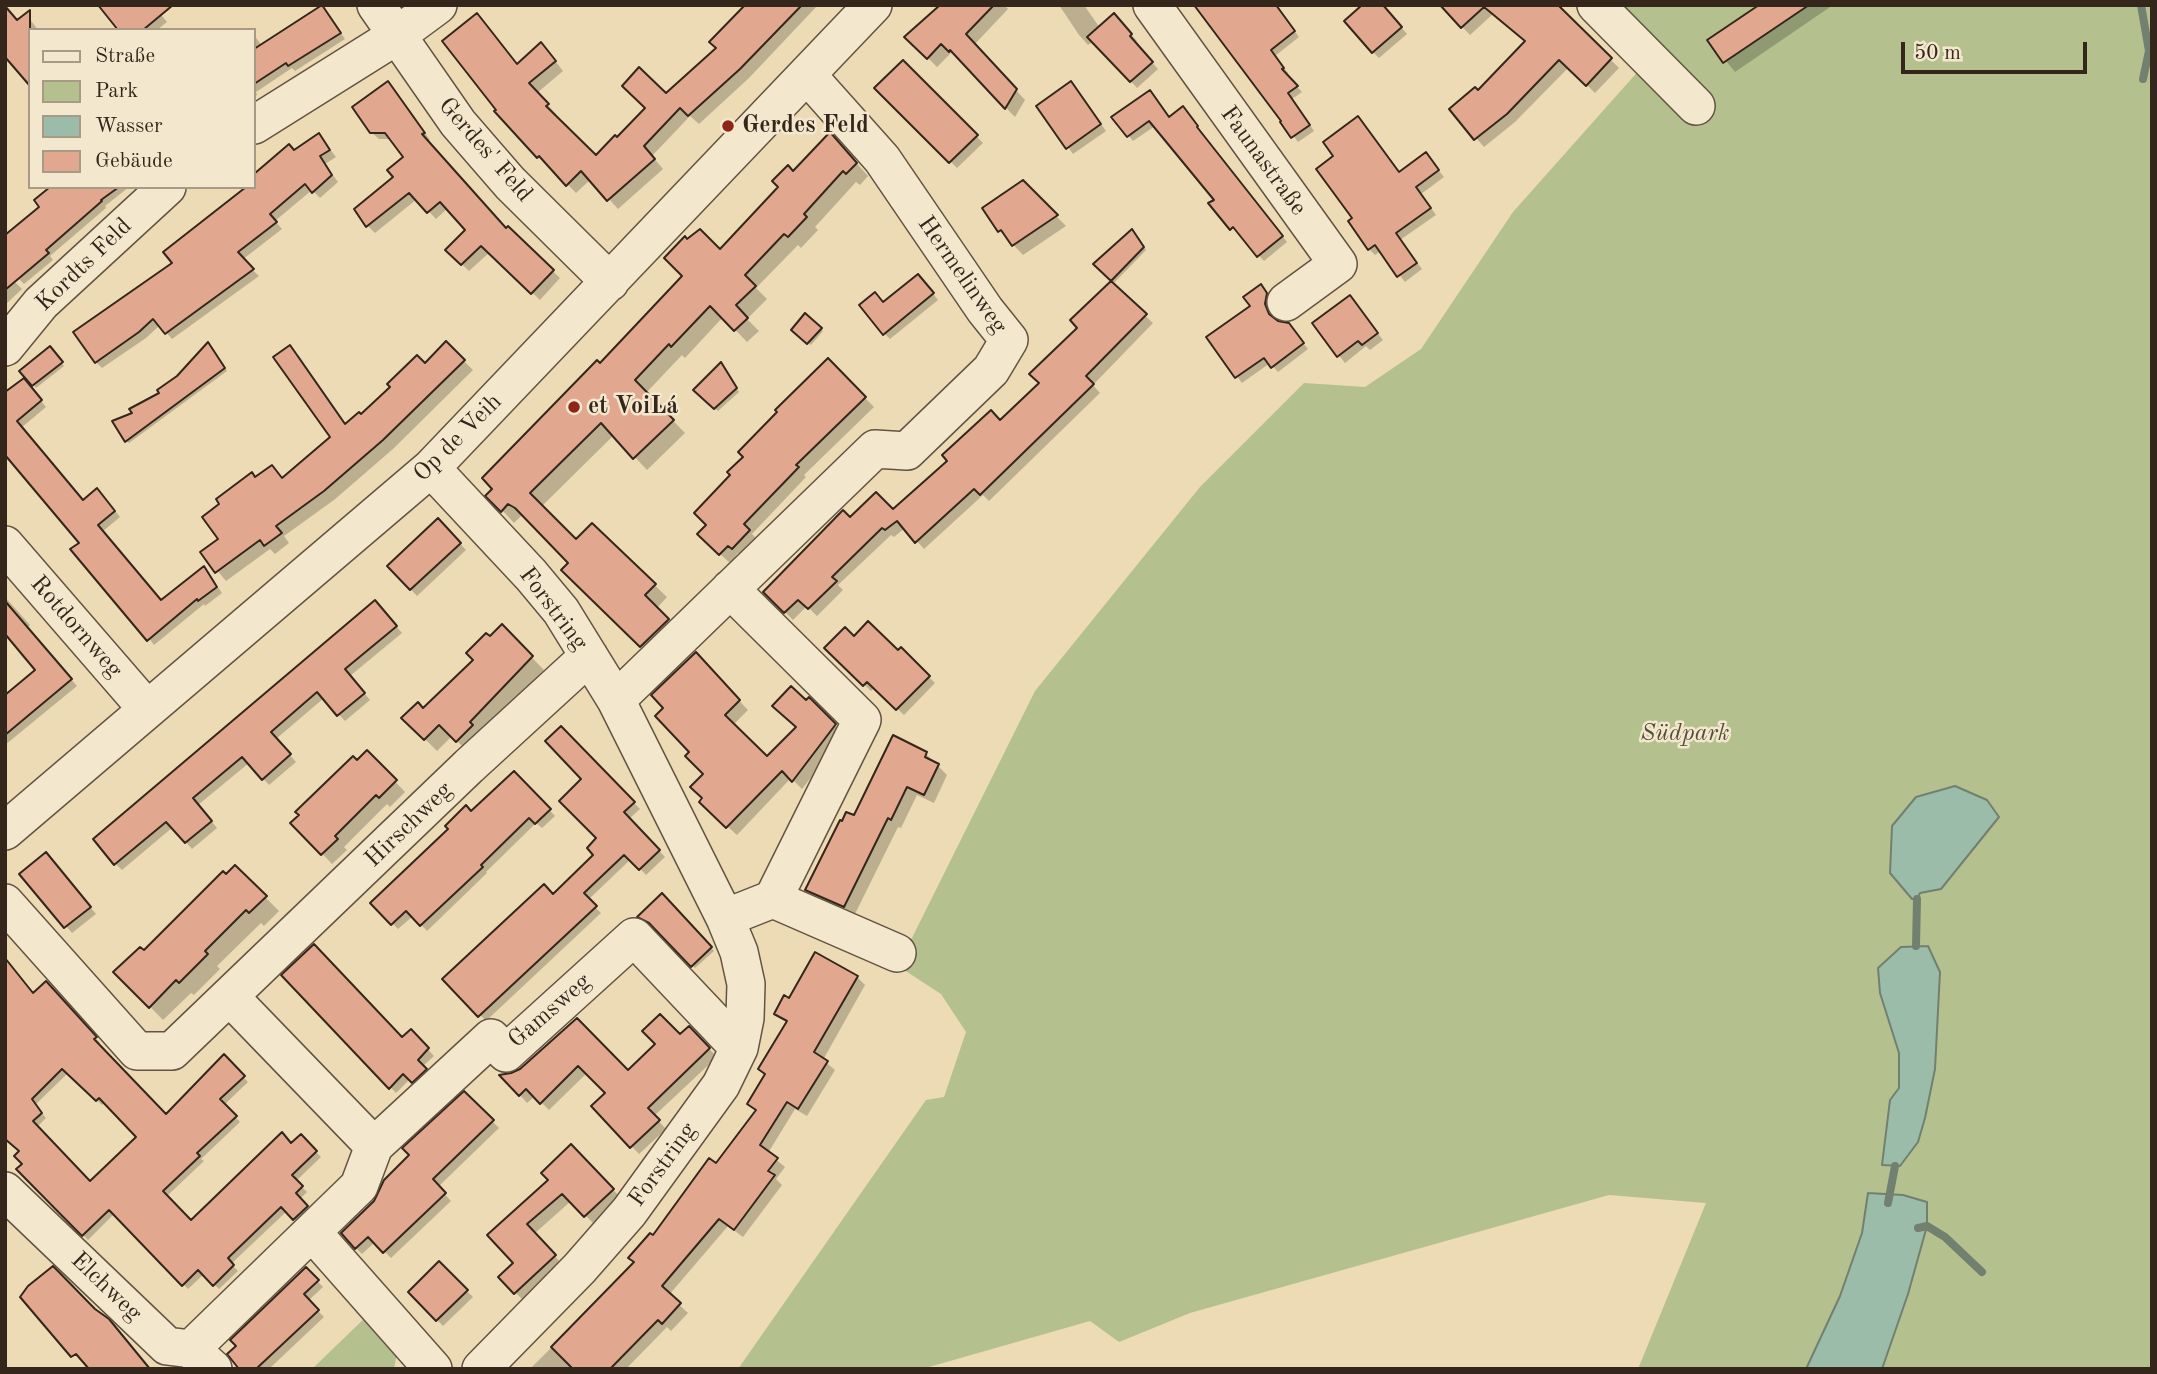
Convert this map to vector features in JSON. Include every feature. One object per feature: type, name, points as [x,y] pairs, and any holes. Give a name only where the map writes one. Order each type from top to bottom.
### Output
[{"type":"street","name":"Gerdes' Feld","points":[[376,5],[427,81],[467,133],[510,183],[610,282]]},
{"type":"street","points":[[256,124],[396,36],[438,5]]},
{"type":"street","name":"Op de Veih","points":[[5,831],[430,468],[873,5]]},
{"type":"street","name":"Faunastraße","points":[[1152,5],[1338,264],[1286,302]]},
{"type":"street","points":[[1595,5],[1696,106]]},
{"type":"street","name":"Hermelinweg","points":[[616,700],[875,449],[907,451],[991,370],[1009,340],[985,310],[882,159],[807,75]]},
{"type":"street","name":"Kordts Feld","points":[[5,347],[41,303],[165,189]]},
{"type":"street","name":"Forstring","points":[[430,468],[531,575],[561,611],[616,700],[725,918],[739,952],[746,984],[745,1018],[739,1048],[721,1085],[629,1212],[579,1269],[481,1369]]},
{"type":"street","name":"Rotdornweg","points":[[5,545],[147,709]]},
{"type":"street","points":[[725,918],[773,899],[862,720],[730,589]]},
{"type":"street","name":"Hirschweg","points":[[5,902],[137,1051],[172,1051],[469,766],[589,656]]},
{"type":"street","points":[[773,899],[897,953]]},
{"type":"street","name":"Gamsweg","points":[[202,1359],[312,1232],[359,1186],[374,1146],[491,1038],[506,1053],[634,937],[739,1048]]},
{"type":"street","points":[[230,997],[374,1146]]},
{"type":"street","name":"Elchweg","points":[[5,1191],[167,1346],[202,1359]]},
{"type":"street","points":[[312,1232],[433,1369]]},
{"type":"green space","name":"Südpark","points":[[1610,5],[2152,5],[2152,1369],[1638,1369],[1706,1203],[1609,1195],[1190,1313],[1119,1342],[1090,1321],[922,1369],[738,1369],[926,1100],[944,1097],[966,1032],[941,994],[898,966],[1035,691],[1200,487],[1304,383],[1365,387],[1421,349],[1513,212],[1657,50]]},
{"type":"green space","points":[[370,1313],[399,1342],[394,1369],[312,1369]]},
{"type":"water","points":[[1955,786],[1987,800],[1999,817],[1941,889],[1920,893],[1917,899],[1912,899],[1890,873],[1892,826],[1916,797]]},
{"type":"water","points":[[1928,946],[1940,972],[1935,1069],[1925,1118],[1918,1142],[1900,1166],[1882,1165],[1890,1100],[1899,1088],[1899,1053],[1880,993],[1878,968],[1901,947]]},
{"type":"water","points":[[1868,1193],[1903,1195],[1927,1202],[1927,1226],[1908,1294],[1882,1369],[1806,1369],[1840,1296],[1862,1233]]},
{"type":"building","points":[[98,5],[173,5],[145,28],[116,28]]},
{"type":"building","points":[[322,5],[341,33],[256,83],[256,48]]},
{"type":"building","points":[[745,5],[802,5],[740,69],[688,116],[680,108],[644,146],[655,159],[607,201],[581,171],[566,186],[539,156],[537,158],[494,111],[496,110],[442,41],[477,13],[517,64],[541,42],[556,61],[529,83],[549,104],[546,106],[596,155],[645,108],[622,86],[639,67],[666,93],[716,48],[709,42]]},
{"type":"building","points":[[940,5],[994,5],[966,34],[1017,89],[1005,109],[950,50],[949,52],[941,44],[927,59],[904,37]]},
{"type":"building","points":[[1194,5],[1276,5],[1295,31],[1271,50],[1284,68],[1282,69],[1298,86],[1288,93],[1310,125],[1291,138]]},
{"type":"building","points":[[1362,5],[1383,5],[1402,27],[1372,53],[1344,21]]},
{"type":"building","points":[[1440,5],[1558,5],[1612,58],[1586,86],[1559,60],[1507,114],[1474,140],[1449,109],[1475,87],[1478,90],[1525,41],[1484,7],[1461,28]]},
{"type":"building","points":[[1759,5],[1809,5],[1723,63],[1707,40]]},
{"type":"building","points":[[5,6],[17,20],[30,10],[28,84],[5,57]]},
{"type":"building","points":[[1114,13],[1153,62],[1130,82],[1087,37]]},
{"type":"building","points":[[903,60],[978,135],[949,163],[874,88]]},
{"type":"building","points":[[388,81],[425,133],[422,134],[506,228],[508,226],[554,270],[531,294],[481,246],[461,265],[445,250],[465,230],[440,202],[427,213],[409,193],[366,227],[354,209],[393,177],[387,170],[403,157],[385,133],[370,133],[352,107]]},
{"type":"building","points":[[1071,81],[1101,124],[1066,149],[1036,106]]},
{"type":"building","points":[[1150,90],[1169,117],[1183,106],[1283,236],[1257,257],[1233,227],[1230,230],[1208,203],[1214,200],[1149,121],[1127,137],[1111,117]]},
{"type":"building","points":[[1358,116],[1399,172],[1426,152],[1439,170],[1416,187],[1431,208],[1396,233],[1417,263],[1397,277],[1375,245],[1368,250],[1348,221],[1352,218],[1316,169],[1333,156],[1323,142]]},
{"type":"building","points":[[830,132],[857,163],[846,174],[843,171],[804,214],[807,217],[788,237],[784,234],[745,275],[756,286],[736,305],[748,318],[734,331],[710,306],[635,380],[674,420],[633,459],[601,423],[530,493],[576,539],[592,523],[656,584],[645,595],[669,619],[640,647],[561,570],[568,563],[515,508],[508,504],[501,512],[485,496],[492,489],[482,478],[597,360],[600,363],[682,276],[664,258],[685,236],[687,239],[700,229],[720,249],[778,187],[772,181],[788,165],[793,171]]},
{"type":"building","points":[[319,133],[330,150],[320,156],[332,175],[312,193],[305,184],[270,214],[277,222],[238,252],[254,269],[165,334],[153,319],[95,363],[73,332],[172,263],[163,252],[243,189],[256,189],[256,172],[289,144],[294,150]]},
{"type":"building","points":[[1023,180],[1058,215],[1012,246],[1001,230],[998,232],[982,208]]},
{"type":"building","points":[[48,189],[116,189],[46,250],[49,253],[5,290],[5,235],[39,207],[34,200]]},
{"type":"building","points":[[1132,229],[1144,247],[1111,281],[1093,264]]},
{"type":"building","points":[[918,274],[934,293],[883,335],[859,305],[875,292],[883,302]]},
{"type":"building","points":[[1111,281],[1147,314],[1086,376],[1094,384],[980,495],[974,489],[915,543],[897,521],[885,530],[882,528],[832,577],[837,581],[808,609],[798,600],[784,613],[763,592],[843,510],[850,517],[876,492],[893,509],[947,461],[942,455],[991,410],[1000,420],[1039,383],[1029,374],[1077,328],[1070,320]]},
{"type":"building","points":[[1261,284],[1267,293],[1265,304],[1269,314],[1278,321],[1289,323],[1304,343],[1271,368],[1264,358],[1235,378],[1206,337],[1250,306],[1243,297]]},
{"type":"building","points":[[1350,295],[1378,333],[1362,345],[1358,341],[1337,357],[1312,323]]},
{"type":"building","points":[[805,313],[822,328],[807,344],[791,330]]},
{"type":"building","points":[[446,341],[465,360],[383,440],[324,491],[276,526],[282,533],[264,546],[260,540],[215,573],[200,552],[218,539],[202,517],[219,504],[216,499],[252,472],[255,477],[272,465],[282,478],[330,437],[273,357],[290,345],[345,424],[359,412],[361,414],[390,387],[387,384],[417,355],[425,363]]},
{"type":"building","points":[[208,342],[225,368],[125,442],[112,421],[132,413],[129,409],[159,393],[157,390],[177,376]]},
{"type":"building","points":[[50,346],[63,362],[32,386],[19,371]]},
{"type":"building","points":[[828,358],[866,397],[796,465],[799,467],[744,524],[750,530],[732,549],[728,546],[719,555],[697,534],[706,525],[694,513],[730,475],[727,472],[743,457],[738,452],[777,412],[775,410]]},
{"type":"building","points":[[721,362],[737,388],[714,409],[693,390]]},
{"type":"building","points":[[24,378],[42,400],[17,421],[83,500],[97,488],[115,511],[98,525],[161,600],[204,566],[217,587],[198,601],[197,599],[147,641],[70,549],[79,543],[5,455],[5,392]]},
{"type":"building","points":[[438,518],[461,543],[410,590],[387,566]]},
{"type":"building","points":[[375,600],[397,626],[345,669],[365,693],[337,716],[317,692],[271,732],[291,754],[262,780],[242,757],[193,798],[212,821],[185,843],[166,822],[114,865],[93,839]]},
{"type":"building","points":[[5,601],[72,679],[5,735],[5,695],[35,670],[5,634]]},
{"type":"building","points":[[868,621],[898,650],[901,647],[930,676],[896,710],[867,682],[863,686],[824,648],[845,627],[854,636]]},
{"type":"building","points":[[502,624],[533,656],[470,722],[473,725],[456,742],[439,725],[424,740],[401,718],[418,702],[423,708],[473,660],[466,653],[486,633],[490,636]]},
{"type":"building","points":[[696,652],[740,700],[725,715],[767,756],[796,727],[772,706],[791,686],[806,700],[809,697],[836,724],[792,782],[782,771],[726,828],[699,802],[702,798],[690,787],[703,774],[685,756],[689,752],[655,716],[663,708],[651,695]]},
{"type":"building","points":[[561,726],[635,802],[624,812],[660,850],[639,870],[624,855],[584,893],[597,906],[478,1017],[442,979],[544,884],[553,894],[593,855],[587,848],[596,838],[559,801],[581,779],[545,741]]},
{"type":"building","points":[[893,735],[927,752],[925,757],[939,764],[924,795],[907,787],[891,820],[888,818],[844,907],[805,890],[840,820],[842,821],[846,812],[854,815]]},
{"type":"building","points":[[367,750],[397,780],[379,798],[376,795],[335,836],[338,839],[321,855],[290,823],[299,815],[295,812],[353,756],[357,760]]},
{"type":"building","points":[[514,771],[551,809],[535,824],[529,818],[481,865],[483,867],[420,926],[406,911],[391,925],[370,903],[448,829],[445,826],[466,805],[471,811]]},
{"type":"building","points":[[46,852],[91,907],[64,928],[19,874]]},
{"type":"building","points":[[235,865],[267,896],[249,913],[246,910],[205,951],[208,954],[179,983],[176,980],[149,1008],[113,972],[140,947],[144,950],[223,871],[226,874]]},
{"type":"building","points":[[662,893],[712,947],[691,967],[649,923],[637,917]]},
{"type":"building","points":[[314,944],[402,1037],[411,1029],[429,1048],[418,1060],[427,1069],[412,1083],[403,1074],[389,1089],[281,975]]},
{"type":"building","points":[[815,952],[858,976],[814,1052],[828,1061],[798,1109],[787,1102],[760,1145],[778,1158],[768,1171],[775,1175],[734,1230],[719,1219],[662,1286],[681,1303],[662,1324],[658,1320],[610,1369],[573,1369],[551,1347],[634,1262],[628,1258],[650,1233],[653,1235],[709,1158],[716,1163],[756,1110],[747,1104],[765,1074],[758,1069],[787,1021],[774,1014],[784,995],[789,998]]},
{"type":"building","points":[[5,958],[33,993],[46,981],[97,1037],[94,1039],[166,1114],[224,1054],[245,1076],[220,1099],[237,1116],[197,1153],[200,1156],[163,1191],[191,1220],[282,1132],[291,1143],[301,1134],[317,1151],[292,1175],[303,1186],[296,1193],[308,1206],[293,1220],[281,1207],[228,1258],[234,1265],[213,1286],[198,1270],[182,1286],[109,1210],[82,1236],[16,1169],[22,1164],[14,1156],[19,1151],[5,1139]],"holes":[[[62,1069],[96,1101],[99,1098],[136,1137],[90,1181],[33,1121],[42,1113],[32,1099]]]},
{"type":"building","points":[[660,1014],[680,1034],[689,1026],[710,1048],[648,1108],[660,1120],[630,1148],[591,1106],[605,1093],[578,1066],[540,1104],[526,1089],[519,1096],[499,1075],[520,1069],[577,1018],[628,1070],[655,1044],[642,1031]]},
{"type":"building","points":[[464,1091],[494,1120],[433,1179],[446,1193],[383,1253],[368,1237],[355,1249],[341,1233],[374,1201],[384,1180],[409,1155],[402,1148]]},
{"type":"building","points":[[571,1144],[614,1189],[584,1217],[562,1194],[527,1224],[556,1255],[514,1294],[498,1277],[513,1263],[487,1235],[548,1180],[541,1173]]},
{"type":"building","points":[[439,1261],[468,1290],[436,1321],[408,1292]]},
{"type":"building","points":[[53,1266],[95,1309],[109,1319],[150,1369],[89,1369],[76,1354],[71,1357],[20,1297],[28,1286]]},
{"type":"building","points":[[306,1267],[319,1280],[304,1294],[319,1310],[256,1369],[239,1369],[227,1354],[236,1346],[230,1340]]},
{"type":"waterway","points":[[2141,5],[2149,51],[2143,79]]},
{"type":"waterway","points":[[1916,946],[1917,899]]},
{"type":"waterway","points":[[1888,1203],[1895,1166]]},
{"type":"waterway","points":[[1918,1228],[1927,1226],[1945,1237],[1982,1272]]},
{"type":"place","name":"Gerdes Feld","points":[[728,126]]},
{"type":"place","name":"et VoiLá","points":[[574,407]]}]
